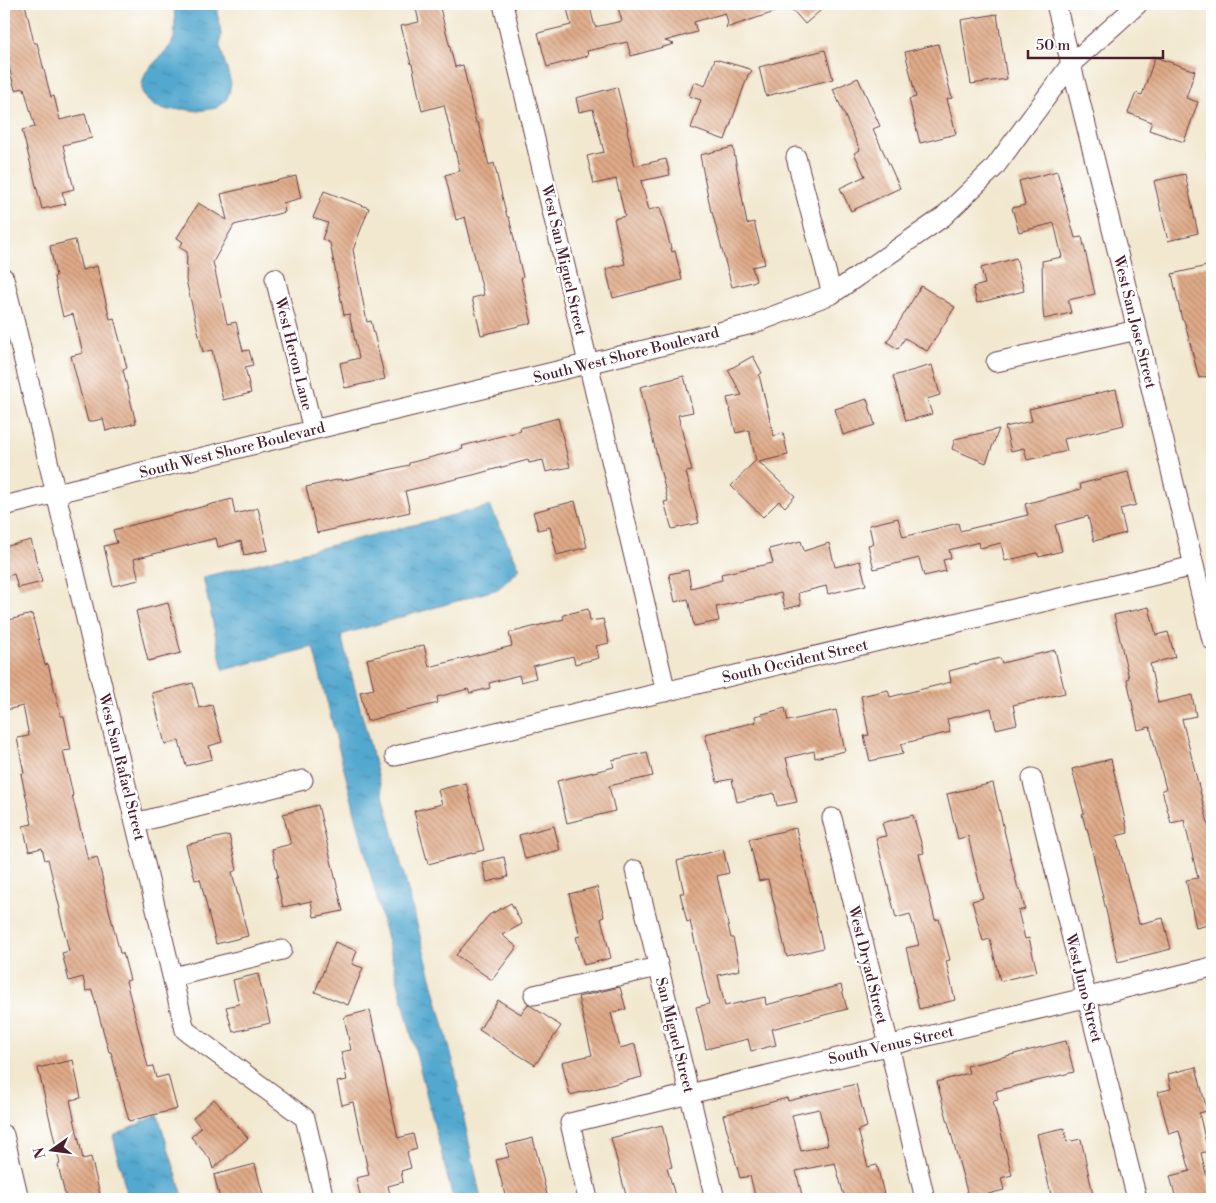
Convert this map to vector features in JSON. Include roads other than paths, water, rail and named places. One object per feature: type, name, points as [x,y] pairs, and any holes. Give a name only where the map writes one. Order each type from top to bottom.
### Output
[{"type":"street","name":"West San Miguel Street","points":[[504,4],[666,692]]},
{"type":"street","name":"West San Jose Street","points":[[1056,4],[1212,640]]},
{"type":"street","name":"South West Shore Boulevard","points":[[4,506],[752,324],[832,294],[943,217],[994,168],[1071,64],[1138,4]]},
{"type":"street","points":[[796,157],[832,294]]},
{"type":"street","name":"West San Rafael Street","points":[[4,278],[185,1030],[305,1118],[324,1199]]},
{"type":"street","name":"West Heron Lane","points":[[275,278],[313,430]]},
{"type":"street","points":[[996,362],[1137,330]]},
{"type":"street","name":"South Occident Street","points":[[395,756],[1194,566]]},
{"type":"street","name":"West Juno Street","points":[[1032,778],[1137,1199]]},
{"type":"street","points":[[135,823],[303,780]]},
{"type":"street","name":"West Dryad Street","points":[[832,818],[924,1199]]},
{"type":"street","name":"San Miguel Street","points":[[635,870],[715,1199]]},
{"type":"street","points":[[173,977],[282,950]]},
{"type":"street","name":"South Venus Street","points":[[588,1199],[570,1122],[1212,967]]},
{"type":"street","points":[[534,996],[658,968]]},
{"type":"street","points":[[4,1135],[19,1199]]},
{"type":"water","points":[[174,4],[219,4],[217,13],[221,35],[220,46],[231,83],[226,100],[216,108],[198,111],[168,110],[154,106],[142,92],[142,83],[146,72],[171,45],[174,38]]},
{"type":"water","points":[[490,506],[520,569],[498,589],[341,635],[454,1065],[481,1199],[453,1199],[313,647],[223,670],[203,577]]},
{"type":"water","points":[[158,1115],[184,1199],[128,1199],[113,1136]]}]
